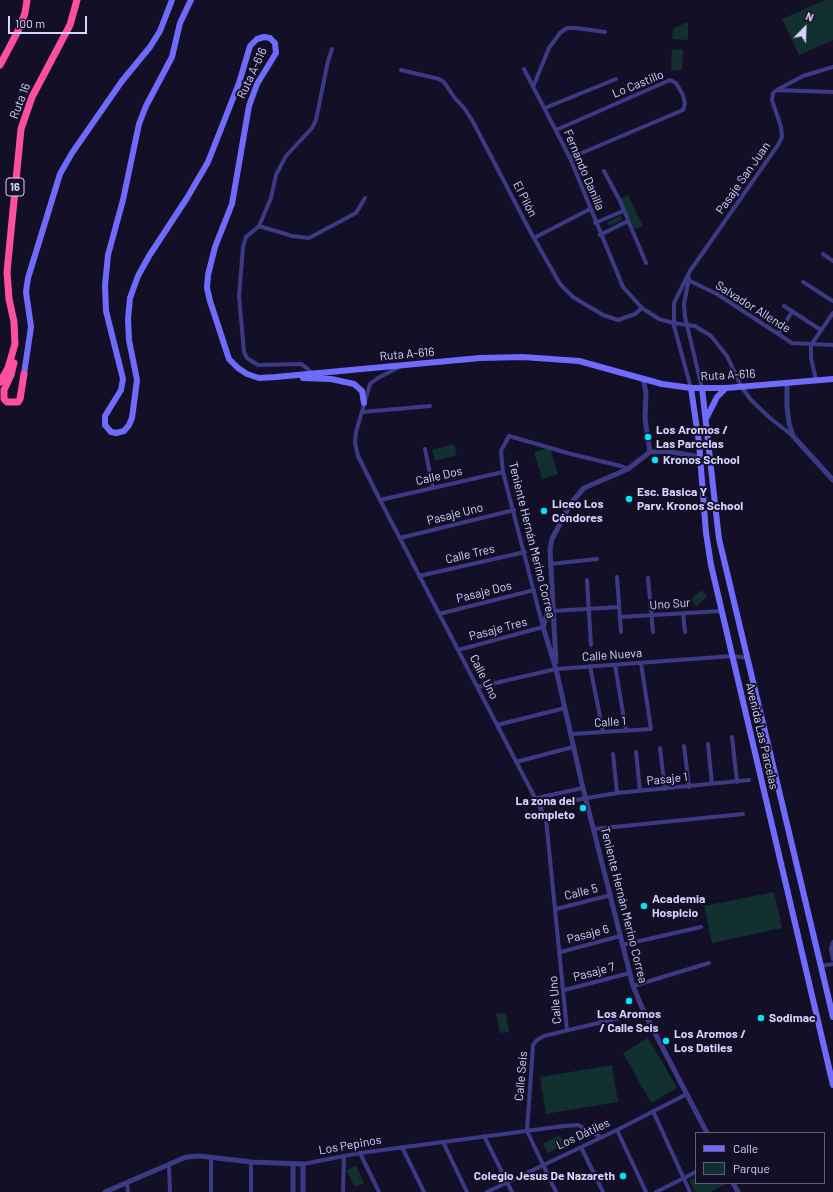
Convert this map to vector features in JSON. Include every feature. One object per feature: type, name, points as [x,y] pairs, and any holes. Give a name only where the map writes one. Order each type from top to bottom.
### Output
[{"type":"highway","points":[[0,65],[20,26],[27,0]]},
{"type":"highway","name":"Ruta 16","points":[[0,382],[8,368],[15,344],[14,322],[9,299],[7,272],[21,129],[32,97],[70,26],[77,0]]},
{"type":"highway","points":[[15,344],[14,362],[11,375],[4,390],[4,399],[7,402],[18,402],[20,399],[24,374]]},
{"type":"main road","points":[[24,374],[31,327],[26,292],[28,278],[60,174],[72,153],[122,81],[150,47],[160,32],[172,0]]},
{"type":"main road","name":"Ruta A-616","points":[[191,0],[180,23],[172,57],[146,106],[139,124],[121,207],[108,255],[105,285],[106,311],[123,379],[119,393],[106,414],[105,425],[111,432],[119,433],[128,428],[132,418],[136,380],[129,340],[128,319],[130,298],[138,276],[208,162],[239,83],[250,46],[257,40],[264,37],[272,39],[275,43],[276,53],[257,84],[249,106],[232,204],[210,261],[207,288],[229,359],[247,374],[259,378],[313,376],[403,365],[480,358],[549,358],[579,361],[662,384],[691,388],[726,388],[833,379]]},
{"type":"main road","points":[[313,376],[354,384],[362,391],[364,403]]},
{"type":"main road","name":"Avenida Las Parcelas","points":[[691,388],[700,458],[708,550],[721,611],[833,1085]]},
{"type":"main road","name":"Avenida Las Parcelas","points":[[702,388],[707,419],[719,539],[833,1017]]},
{"type":"main road","points":[[707,419],[711,407],[726,388]]},
{"type":"street","points":[[533,87],[549,48],[560,33],[567,28],[605,32]]},
{"type":"street","points":[[313,376],[308,369],[301,364],[258,365],[251,362],[244,352],[239,296],[243,247],[246,237],[259,226],[271,198],[279,169],[286,156],[312,128],[316,120],[328,61],[332,49]]},
{"type":"street","points":[[777,90],[803,76],[833,67]]},
{"type":"street","name":"Fernando Danilla","points":[[524,69],[570,158],[620,282],[630,297],[642,308]]},
{"type":"street","name":"El Pilón","points":[[401,70],[444,82],[472,120],[560,284],[573,297],[587,307],[618,320],[635,314],[642,308]]},
{"type":"street","points":[[544,108],[616,79]]},
{"type":"street","name":"Lo Castillo","points":[[556,130],[670,80],[676,83],[682,95],[685,104],[683,110],[570,158]]},
{"type":"street","points":[[777,90],[797,92],[833,92]]},
{"type":"street","name":"Pasaje San Juan","points":[[674,324],[675,301],[690,271],[778,145],[782,137],[781,127],[772,96],[777,90]]},
{"type":"street","points":[[604,171],[646,263]]},
{"type":"street","points":[[259,226],[292,236],[309,238],[356,213],[365,198]]},
{"type":"street","points":[[534,238],[590,209]]},
{"type":"street","points":[[596,223],[623,211]]},
{"type":"street","points":[[600,235],[628,222]]},
{"type":"street","points":[[823,254],[833,261]]},
{"type":"street","name":"Pasaje San Juan","points":[[690,271],[684,304],[686,324],[702,388]]},
{"type":"street","name":"Salvador Allende","points":[[688,280],[717,294],[795,344],[833,345]]},
{"type":"street","points":[[803,282],[833,301]]},
{"type":"street","points":[[784,306],[821,330]]},
{"type":"street","points":[[642,308],[659,318],[674,324],[695,326],[717,343],[735,371],[741,386],[751,400],[770,418],[793,436],[833,480]]},
{"type":"street","points":[[778,334],[792,312]]},
{"type":"street","points":[[816,380],[811,358],[811,345],[833,313]]},
{"type":"street","points":[[674,324],[691,388]]},
{"type":"street","name":"Calle Uno","points":[[403,365],[378,378],[370,384],[355,443],[358,456],[516,762],[537,798],[548,827],[561,952],[567,1030]]},
{"type":"street","points":[[643,379],[646,392],[645,419],[650,452],[666,451],[711,459]]},
{"type":"street","points":[[787,383],[788,413],[793,436]]},
{"type":"street","points":[[362,412],[430,406]]},
{"type":"street","name":"Teniente Hernán Merino Correa","points":[[628,469],[509,436],[501,451],[503,472],[525,552],[543,627],[556,669],[583,788],[633,986],[644,1012],[706,1132]]},
{"type":"street","points":[[425,449],[433,488]]},
{"type":"street","name":"Teniente Hernán Merino Correa","points":[[556,669],[550,611],[552,598],[549,564],[552,539],[571,503],[578,494],[591,484],[613,477],[628,469],[650,452]]},
{"type":"street","name":"Calle Dos","points":[[380,500],[503,472]]},
{"type":"street","name":"Pasaje Uno","points":[[400,538],[514,510]]},
{"type":"street","name":"Calle Tres","points":[[419,576],[525,552]]},
{"type":"street","points":[[549,564],[597,559]]},
{"type":"street","points":[[617,577],[621,632]]},
{"type":"street","points":[[648,578],[650,615],[653,632]]},
{"type":"street","points":[[587,580],[590,645]]},
{"type":"street","name":"Pasaje Dos","points":[[439,614],[534,590]]},
{"type":"street","points":[[550,611],[619,607]]},
{"type":"street","name":"Teniente Hernán Merino Correa","points":[[543,627],[550,611]]},
{"type":"street","name":"Uno Sur","points":[[620,617],[721,611]]},
{"type":"street","points":[[683,613],[685,632]]},
{"type":"street","name":"Pasaje Tres","points":[[458,650],[543,627]]},
{"type":"street","name":"Calle Nueva","points":[[478,687],[556,669],[732,656],[748,658]]},
{"type":"street","name":"Calle 1","points":[[571,734],[651,729],[641,663]]},
{"type":"street","points":[[615,665],[626,731]]},
{"type":"street","points":[[590,666],[603,732]]},
{"type":"street","points":[[497,725],[565,708]]},
{"type":"street","points":[[732,737],[737,782]]},
{"type":"street","points":[[708,744],[712,784]]},
{"type":"street","points":[[516,762],[574,746]]},
{"type":"street","points":[[684,746],[689,786]]},
{"type":"street","points":[[660,748],[665,788]]},
{"type":"street","points":[[636,752],[640,791]]},
{"type":"street","points":[[613,754],[617,793]]},
{"type":"street","name":"Pasaje 1","points":[[540,806],[586,797],[617,793],[749,780]]},
{"type":"street","points":[[537,798],[583,788]]},
{"type":"street","points":[[594,829],[743,814]]},
{"type":"street","name":"Calle 5","points":[[556,909],[610,895]]},
{"type":"street","points":[[622,945],[701,927]]},
{"type":"street","name":"Pasaje 6","points":[[561,952],[620,936]]},
{"type":"street","points":[[833,942],[831,949],[833,959]]},
{"type":"street","points":[[633,986],[709,963]]},
{"type":"street","points":[[821,966],[833,964]]},
{"type":"street","name":"Pasaje 7","points":[[564,990],[630,973]]},
{"type":"street","name":"Calle Seis","points":[[527,1131],[533,1045],[537,1040],[544,1036],[644,1012]]},
{"type":"street","name":"Los Dátiles","points":[[487,1192],[617,1130],[687,1094]]},
{"type":"street","points":[[653,1111],[690,1192]]},
{"type":"street","name":"Los Pepinos","points":[[105,1192],[169,1166],[186,1157],[200,1156],[251,1162],[303,1164],[402,1147],[578,1125],[601,1137]]},
{"type":"street","points":[[617,1130],[646,1192]]},
{"type":"street","points":[[527,1131],[556,1192]]},
{"type":"street","points":[[484,1136],[512,1192]]},
{"type":"street","points":[[442,1142],[467,1192]]},
{"type":"street","points":[[402,1147],[424,1192]]},
{"type":"street","points":[[581,1147],[603,1192]]},
{"type":"street","points":[[360,1153],[379,1192]]},
{"type":"street","points":[[344,1156],[344,1192]]},
{"type":"street","points":[[211,1158],[211,1192]]},
{"type":"street","points":[[251,1162],[251,1192]]},
{"type":"street","points":[[293,1164],[293,1192]]},
{"type":"street","points":[[303,1164],[303,1192]]},
{"type":"street","points":[[169,1166],[170,1192]]},
{"type":"street","points":[[656,1192],[695,1172]]},
{"type":"street","points":[[127,1183],[128,1192]]},
{"type":"green space","points":[[825,0],[833,0],[833,40],[799,55],[782,19]]},
{"type":"green space","points":[[687,22],[688,40],[672,39],[673,29]]},
{"type":"green space","points":[[672,49],[683,50],[682,70],[671,70]]},
{"type":"green space","points":[[628,195],[643,226],[635,229],[620,199]]},
{"type":"green space","points":[[620,216],[622,220],[609,226],[607,222]]},
{"type":"green space","points":[[454,444],[457,455],[435,461],[432,450]]},
{"type":"green space","points":[[550,448],[558,474],[542,479],[534,452]]},
{"type":"green space","points":[[702,590],[707,597],[696,606],[691,599]]},
{"type":"green space","points":[[774,892],[782,928],[712,943],[704,906]]},
{"type":"green space","points":[[506,1013],[509,1032],[500,1033],[496,1014]]},
{"type":"green space","points":[[648,1038],[677,1088],[651,1103],[623,1053]]},
{"type":"green space","points":[[612,1065],[618,1102],[546,1114],[540,1077]]},
{"type":"green space","points":[[560,1135],[565,1144],[548,1153],[543,1144]]},
{"type":"green space","points":[[356,1166],[364,1183],[355,1187],[346,1170]]},
{"type":"green space","points":[[695,1177],[695,1184],[726,1184],[710,1192],[695,1192],[689,1180]]},
{"type":"place","name":"Los Aromos / Las Parcelas","points":[[648,437]]},
{"type":"place","name":"Kronos School","points":[[655,460]]},
{"type":"place","name":"Esc. Basica Y Parv. Kronos School","points":[[629,499]]},
{"type":"place","name":"Liceo Los Cóndores","points":[[544,511]]},
{"type":"place","name":"La zona del completo","points":[[583,808]]},
{"type":"place","name":"Academia Hospicio","points":[[644,906]]},
{"type":"place","name":"Los Aromos / Calle Seis","points":[[629,1001]]},
{"type":"place","name":"Sodimac","points":[[761,1018]]},
{"type":"place","name":"Los Aromos / Los Datiles","points":[[666,1041]]},
{"type":"place","name":"Colegio Jesus De Nazareth","points":[[623,1176]]}]
